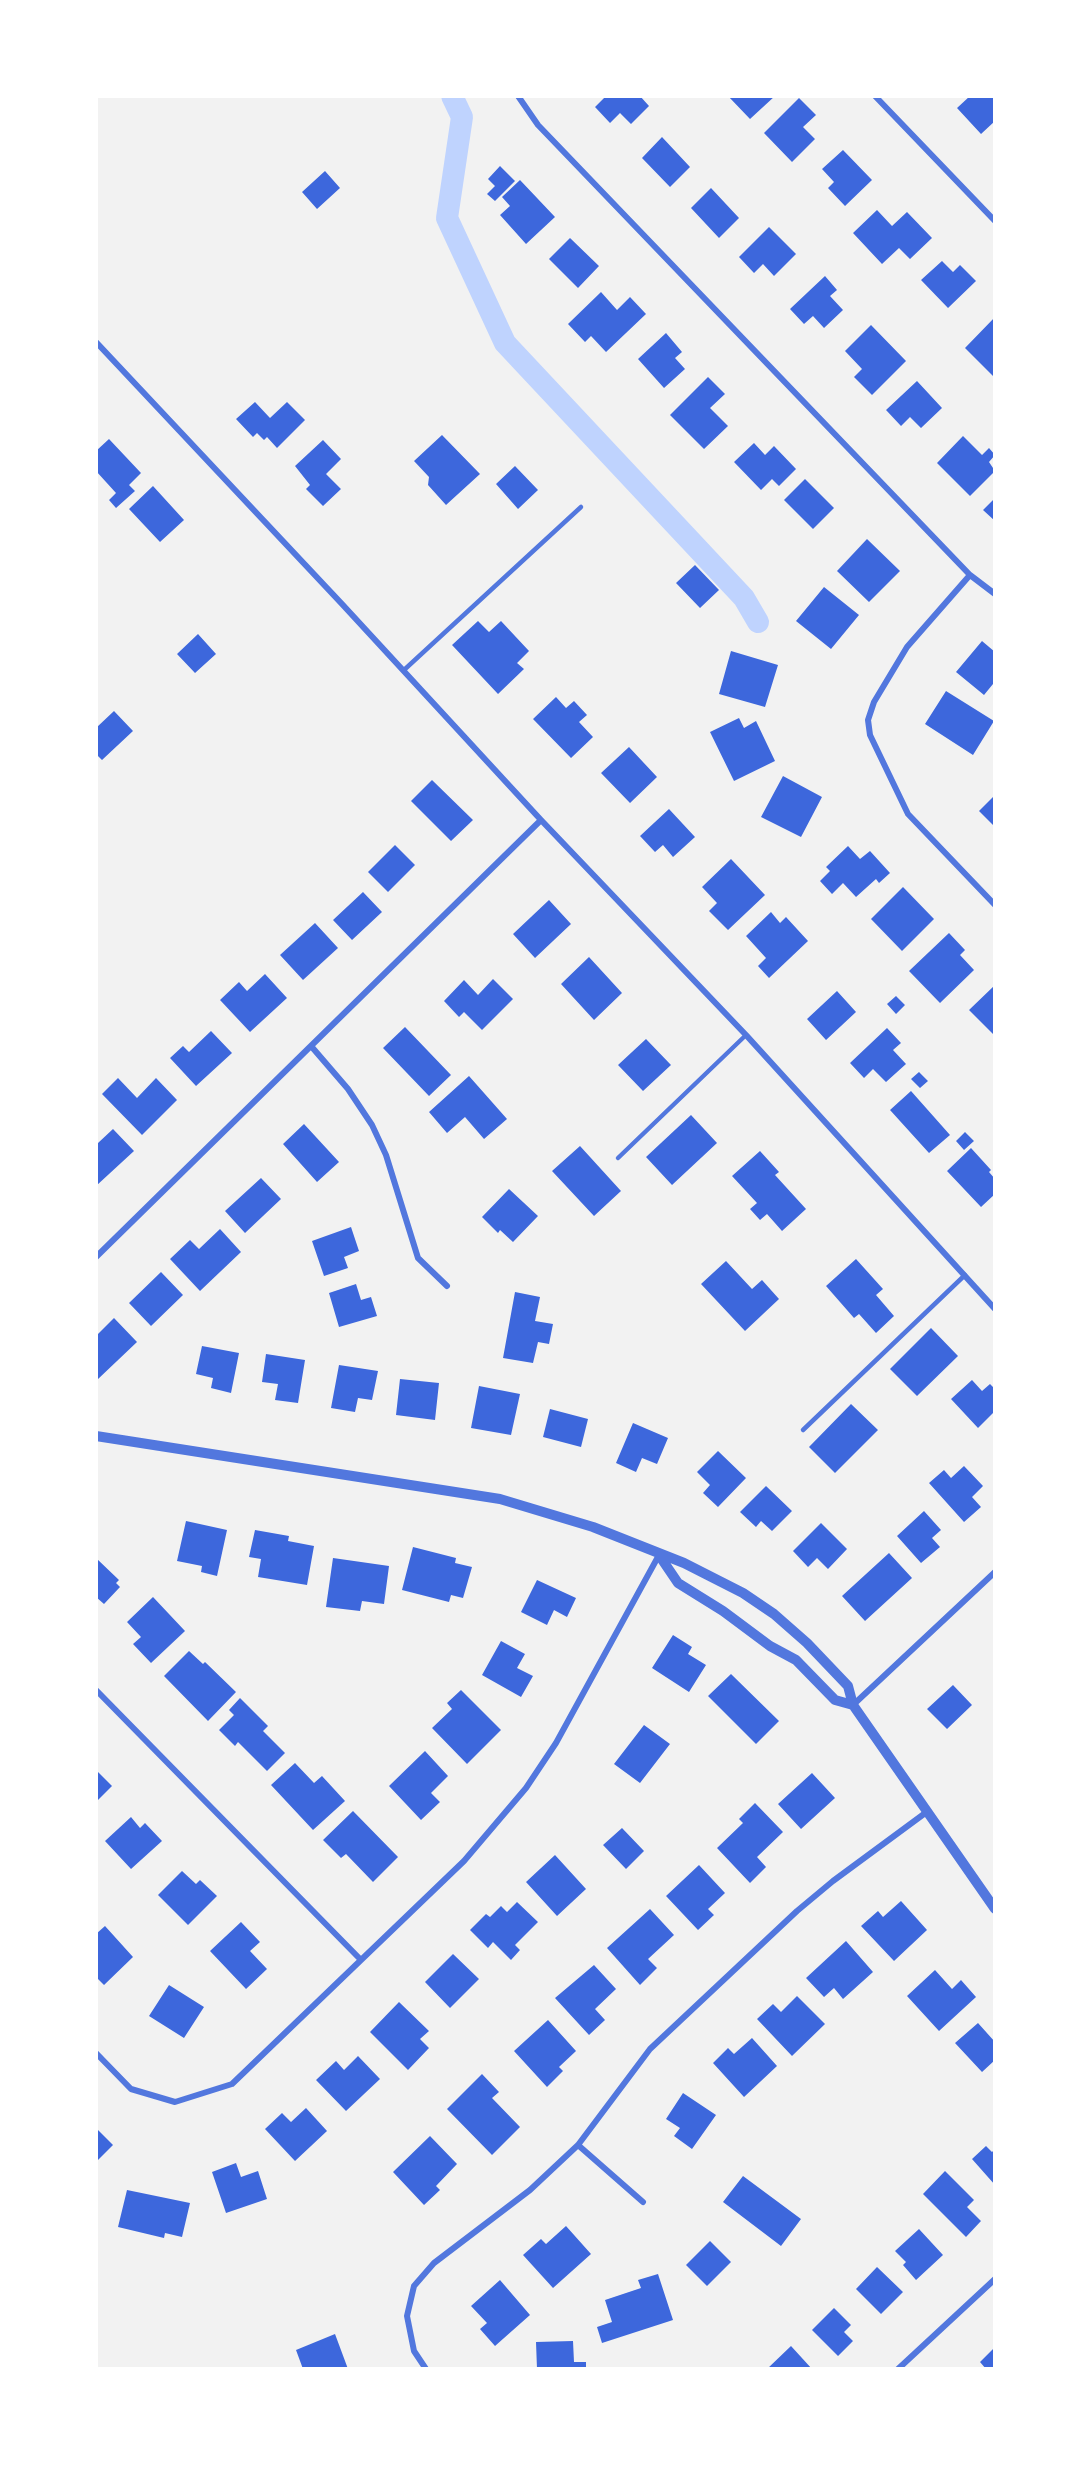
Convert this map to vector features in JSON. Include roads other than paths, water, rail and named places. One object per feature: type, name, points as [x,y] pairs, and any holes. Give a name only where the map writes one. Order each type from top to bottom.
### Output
[{"type":"street","points":[[518,96],[538,125],[970,575],[995,594]]},
{"type":"street","points":[[875,96],[995,221]]},
{"type":"street","points":[[96,342],[404,670],[541,820],[746,1035],[995,1308]]},
{"type":"street","points":[[970,575],[907,647],[874,702],[868,720],[870,735],[908,814],[995,905]]},
{"type":"street","points":[[96,1257],[541,820]]},
{"type":"street","points":[[311,1046],[348,1089],[372,1125],[386,1155],[418,1258],[447,1286]]},
{"type":"street","points":[[96,1436],[500,1499],[593,1527],[684,1563],[743,1593],[774,1614],[807,1643],[848,1686],[853,1705],[995,1909]]},
{"type":"street","points":[[659,1554],[678,1583],[723,1611],[770,1646],[795,1660],[835,1700],[853,1705]]},
{"type":"street","points":[[96,2053],[131,2089],[175,2102],[232,2084],[464,1861],[526,1788],[556,1743],[659,1554]]},
{"type":"street","points":[[853,1705],[995,1572]]},
{"type":"street","points":[[96,1690],[361,1960]]},
{"type":"street","points":[[426,2369],[414,2351],[407,2316],[414,2286],[434,2263],[530,2190],[578,2145],[650,2049],[715,1986],[824,1888],[928,1811]]},
{"type":"street","points":[[578,2145],[643,2202]]},
{"type":"street","points":[[898,2369],[995,2279]]},
{"type":"lane","points":[[404,670],[581,507]]},
{"type":"lane","points":[[618,1158],[746,1035]]},
{"type":"lane","points":[[803,1430],[965,1275]]},
{"type":"waterway","points":[[452,96],[462,117],[447,218],[505,343],[744,598],[758,622]]}]
